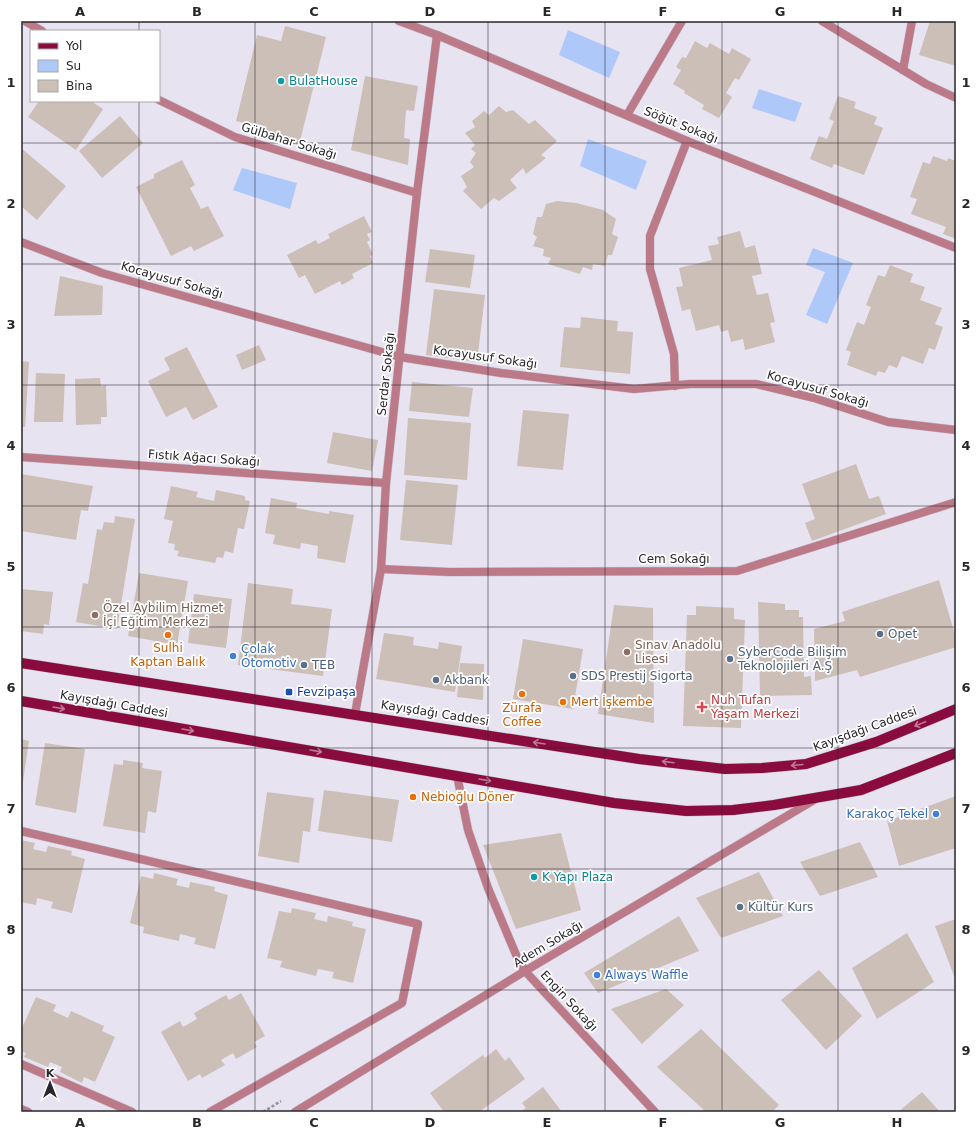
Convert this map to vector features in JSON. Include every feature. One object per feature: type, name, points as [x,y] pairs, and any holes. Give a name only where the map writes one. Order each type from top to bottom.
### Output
[{"type":"main road","name":"Kayışdağı Caddesi","points":[[21,663],[639,759],[725,769],[762,768],[806,764],[876,742],[956,709]]},
{"type":"main road","name":"Kayışdağı Caddesi","points":[[21,701],[622,804],[686,811],[733,810],[814,800],[861,790],[956,753]]},
{"type":"street","points":[[25,21],[40,30]]},
{"type":"street","name":"Söğüt Sokağı","points":[[399,21],[437,35],[687,141],[956,248]]},
{"type":"street","points":[[627,115],[682,21]]},
{"type":"street","points":[[822,21],[926,84],[956,98]]},
{"type":"street","points":[[903,70],[912,21]]},
{"type":"street","name":"Serdar Sokağı","points":[[355,714],[381,569],[386,483],[417,193],[437,35]]},
{"type":"street","name":"Gülbahar Sokağı","points":[[160,100],[235,137],[417,193]]},
{"type":"street","points":[[675,386],[674,354],[650,269],[650,236],[687,141]]},
{"type":"street","name":"Kocayusuf Sokağı","points":[[21,242],[102,273],[400,357],[501,373],[634,389],[690,384],[756,384],[814,398],[888,422],[956,430]]},
{"type":"street","name":"Fıstık Ağacı Sokağı","points":[[21,457],[386,483]]},
{"type":"street","name":"Cem Sokağı","points":[[381,569],[449,572],[737,571],[956,502]]},
{"type":"street","name":"Engin Sokağı","points":[[457,775],[468,830],[488,888],[517,957],[525,971],[655,1112]]},
{"type":"street","name":"Adem Sokağı","points":[[295,1112],[525,971],[814,800]]},
{"type":"street","points":[[21,831],[418,924],[402,1003],[210,1112]]},
{"type":"street","points":[[21,1064],[132,1112]]},
{"type":"street","points":[[21,1109],[28,1112]]},
{"type":"water","points":[[568,30],[620,52],[609,78],[559,55]]},
{"type":"water","points":[[759,89],[802,103],[795,122],[752,108]]},
{"type":"water","points":[[588,139],[647,161],[636,190],[580,166]]},
{"type":"water","points":[[242,168],[297,183],[290,209],[233,190]]},
{"type":"water","points":[[813,248],[853,263],[827,324],[806,315],[825,272],[806,265]]},
{"type":"building","points":[[930,21],[956,21],[956,66],[919,55]]},
{"type":"building","name":"BulatHouse","points":[[285,26],[326,37],[299,145],[254,133],[256,126],[236,121],[257,35],[281,41]]},
{"type":"building","points":[[695,41],[707,48],[710,43],[729,54],[732,48],[751,59],[739,80],[735,78],[726,93],[732,97],[719,118],[702,109],[704,105],[684,93],[685,91],[673,84],[681,70],[676,67],[682,57],[686,58]]},
{"type":"building","points":[[365,76],[418,86],[414,111],[406,110],[404,138],[410,139],[408,165],[351,150]]},
{"type":"building","points":[[838,96],[856,102],[854,108],[877,117],[874,124],[883,128],[864,175],[834,164],[832,168],[810,159],[819,136],[827,139],[834,121],[829,119]]},
{"type":"building","points":[[38,102],[92,102],[103,109],[76,150],[28,117]]},
{"type":"building","points":[[499,106],[506,112],[513,110],[529,124],[535,120],[557,141],[541,155],[546,158],[526,174],[523,168],[510,180],[517,188],[499,201],[494,198],[481,209],[463,191],[467,187],[461,176],[474,167],[470,162],[476,153],[471,149],[475,145],[465,133],[475,127],[472,121],[484,111],[489,115]]},
{"type":"building","points":[[120,116],[143,143],[102,178],[79,151]]},
{"type":"building","points":[[21,148],[66,186],[37,220],[21,206]]},
{"type":"building","points":[[933,156],[947,161],[948,158],[956,161],[956,239],[943,234],[946,227],[911,214],[917,199],[910,197],[923,162],[930,164]]},
{"type":"building","points":[[182,160],[195,185],[190,188],[201,209],[208,206],[224,236],[194,251],[191,246],[171,256],[136,187],[154,178],[154,174]]},
{"type":"building","points":[[557,201],[576,203],[603,210],[616,219],[612,234],[618,237],[612,255],[608,255],[605,266],[593,264],[592,270],[583,267],[580,274],[548,264],[551,258],[543,256],[544,249],[533,246],[537,237],[533,234],[537,217],[542,217],[546,204]]},
{"type":"building","points":[[364,216],[372,232],[367,234],[370,240],[367,242],[373,255],[370,256],[373,263],[352,274],[354,278],[342,285],[340,281],[315,294],[305,275],[299,278],[287,255],[316,240],[318,244],[330,238],[328,234]]},
{"type":"building","points":[[740,231],[745,248],[755,245],[762,274],[752,276],[757,295],[768,293],[775,322],[770,323],[775,342],[745,350],[743,339],[731,342],[728,330],[721,332],[719,325],[696,331],[690,309],[682,311],[676,287],[683,286],[679,268],[712,260],[708,246],[719,244],[717,237]]},
{"type":"building","points":[[430,249],[475,255],[470,288],[425,282]]},
{"type":"building","points":[[890,265],[913,274],[910,282],[925,287],[920,300],[942,308],[935,324],[943,327],[935,350],[929,348],[923,364],[902,356],[897,368],[889,365],[885,373],[878,371],[876,376],[847,365],[851,352],[846,350],[857,322],[864,325],[871,307],[866,305],[878,275],[885,277]]},
{"type":"building","points":[[60,276],[103,286],[102,315],[54,316]]},
{"type":"building","points":[[434,289],[485,295],[477,362],[426,355]]},
{"type":"building","points":[[581,317],[618,321],[617,331],[633,332],[630,374],[560,367],[564,327],[580,328]]},
{"type":"building","points":[[259,345],[266,360],[242,370],[236,355]]},
{"type":"building","points":[[187,347],[218,407],[193,420],[186,407],[166,417],[148,381],[170,370],[164,358]]},
{"type":"building","points":[[21,361],[29,362],[25,427],[21,427]]},
{"type":"building","points":[[36,373],[65,374],[63,422],[34,422]]},
{"type":"building","points":[[100,378],[101,386],[106,385],[107,417],[101,417],[101,424],[76,425],[75,379]]},
{"type":"building","points":[[412,382],[473,388],[469,417],[409,411]]},
{"type":"building","points":[[523,410],[569,414],[563,470],[517,466]]},
{"type":"building","points":[[408,418],[471,423],[467,480],[404,475]]},
{"type":"building","points":[[333,432],[378,440],[372,471],[327,463]]},
{"type":"building","points":[[856,464],[869,499],[879,496],[886,514],[812,541],[805,523],[815,519],[802,484]]},
{"type":"building","points":[[21,474],[93,486],[88,511],[81,510],[76,540],[21,531]]},
{"type":"building","points":[[406,480],[458,485],[452,545],[400,540]]},
{"type":"building","points":[[171,486],[198,492],[196,497],[214,501],[216,490],[245,496],[245,500],[250,501],[244,529],[238,528],[233,553],[225,551],[223,558],[217,557],[215,563],[177,556],[179,551],[174,550],[175,544],[168,543],[173,521],[164,519]]},
{"type":"building","points":[[271,498],[297,503],[296,508],[329,514],[329,511],[354,515],[345,563],[317,558],[318,546],[301,543],[300,549],[273,544],[275,535],[265,533]]},
{"type":"building","points":[[115,516],[135,519],[117,629],[76,622],[83,583],[88,584],[97,529],[102,530],[104,522],[114,523]]},
{"type":"building","points":[[139,573],[188,581],[177,645],[128,636]]},
{"type":"building","points":[[939,580],[956,638],[956,647],[860,677],[857,670],[815,681],[814,629],[845,621],[842,612]]},
{"type":"building","points":[[248,583],[293,589],[291,604],[332,609],[323,676],[238,665]]},
{"type":"building","points":[[21,589],[53,592],[49,625],[44,624],[43,634],[21,631]]},
{"type":"building","points":[[194,594],[232,599],[226,648],[188,643]]},
{"type":"building","points":[[758,602],[785,604],[785,610],[799,610],[799,617],[803,617],[804,677],[811,676],[812,695],[760,696]]},
{"type":"building","points":[[614,605],[653,608],[654,723],[598,714]]},
{"type":"building","points":[[696,606],[734,608],[734,619],[745,620],[741,728],[683,726],[687,615],[696,615]]},
{"type":"building","points":[[384,633],[414,637],[413,645],[438,649],[439,642],[462,646],[455,692],[376,679]]},
{"type":"building","points":[[523,639],[583,649],[573,709],[513,699]]},
{"type":"building","points":[[460,663],[484,664],[483,700],[457,697]]},
{"type":"building","points":[[21,739],[29,741],[22,788],[21,788]]},
{"type":"building","points":[[45,743],[85,749],[76,813],[35,805]]},
{"type":"building","points":[[123,760],[143,763],[142,768],[162,771],[156,813],[148,811],[145,833],[103,826],[114,764],[123,765]]},
{"type":"building","points":[[324,790],[399,800],[392,842],[318,831]]},
{"type":"building","points":[[267,792],[314,798],[310,832],[303,831],[299,863],[258,856]]},
{"type":"building","points":[[956,796],[956,848],[899,866],[887,821]]},
{"type":"building","name":"K Yapı Plaza","points":[[561,833],[581,910],[516,929],[483,845]]},
{"type":"building","points":[[21,840],[35,843],[33,849],[46,852],[48,846],[72,851],[71,855],[85,859],[72,913],[51,908],[53,902],[37,898],[36,905],[21,902]]},
{"type":"building","points":[[860,842],[878,877],[820,896],[800,862]]},
{"type":"building","name":"Kültür Kurs","points":[[759,872],[783,916],[721,938],[696,898]]},
{"type":"building","points":[[154,873],[178,879],[176,885],[189,888],[190,882],[215,887],[214,891],[228,895],[215,949],[194,944],[196,938],[180,934],[179,941],[143,933],[144,927],[130,923],[141,876],[153,879]]},
{"type":"building","points":[[292,908],[316,913],[314,919],[327,922],[328,916],[353,922],[352,926],[366,929],[353,983],[332,978],[334,972],[318,969],[316,976],[280,967],[282,961],[267,958],[279,911],[291,913]]},
{"type":"building","points":[[679,916],[699,951],[598,993],[584,973]]},
{"type":"building","points":[[956,919],[956,981],[935,926]]},
{"type":"building","points":[[907,933],[934,982],[877,1019],[852,968]]},
{"type":"building","points":[[819,970],[862,1016],[826,1050],[781,1000]]},
{"type":"building","points":[[666,989],[684,1005],[642,1044],[611,1009]]},
{"type":"building","points":[[241,993],[265,1036],[254,1042],[257,1047],[236,1059],[233,1053],[221,1060],[225,1065],[202,1078],[200,1074],[188,1081],[161,1032],[180,1021],[183,1027],[197,1019],[194,1013],[226,995],[229,1000]]},
{"type":"building","points":[[36,997],[56,1005],[53,1011],[68,1018],[71,1011],[104,1026],[102,1031],[115,1037],[95,1082],[84,1077],[82,1083],[60,1072],[62,1067],[50,1062],[48,1067],[24,1057],[26,1053],[21,1051],[21,1030]]},
{"type":"building","points":[[701,1029],[779,1105],[772,1112],[706,1112],[657,1067]]},
{"type":"building","points":[[496,1049],[505,1061],[509,1057],[525,1079],[479,1112],[444,1112],[430,1093],[483,1055],[485,1058]]},
{"type":"building","points":[[543,1087],[562,1112],[520,1112],[526,1108],[522,1103]]},
{"type":"building","points":[[922,1092],[940,1112],[898,1112]]},
{"type":"place","name":"BulatHouse","points":[[281,81]]},
{"type":"place","name":"Özel Aybilim Hizmet İçi Eğitim Merkezi","points":[[95,615]]},
{"type":"place","name":"Opet","points":[[880,634]]},
{"type":"place","name":"Sulhi Kaptan Balık","points":[[168,635]]},
{"type":"place","name":"Sınav Anadolu Lisesi","points":[[627,652]]},
{"type":"place","name":"Çolak Otomotiv","points":[[233,656]]},
{"type":"place","name":"SyberCode Bilişim Teknolojileri A.Ş","points":[[730,659]]},
{"type":"place","name":"TEB","points":[[304,665]]},
{"type":"place","name":"SDS Prestij Sigorta","points":[[573,676]]},
{"type":"place","name":"Akbank","points":[[436,680]]},
{"type":"place","name":"Fevzipaşa","points":[[289,692]]},
{"type":"place","name":"Zürafa Coffee","points":[[522,694]]},
{"type":"place","name":"Mert İşkembe","points":[[563,702]]},
{"type":"place","name":"Nuh Tufan Yaşam Merkezi","points":[[702,707]]},
{"type":"place","name":"Nebioğlu Döner","points":[[413,797]]},
{"type":"place","name":"Karakoç Tekel","points":[[936,814]]},
{"type":"place","name":"K Yapı Plaza","points":[[534,877]]},
{"type":"place","name":"Kültür Kurs","points":[[740,907]]},
{"type":"place","name":"Always Waffle","points":[[597,975]]}]
